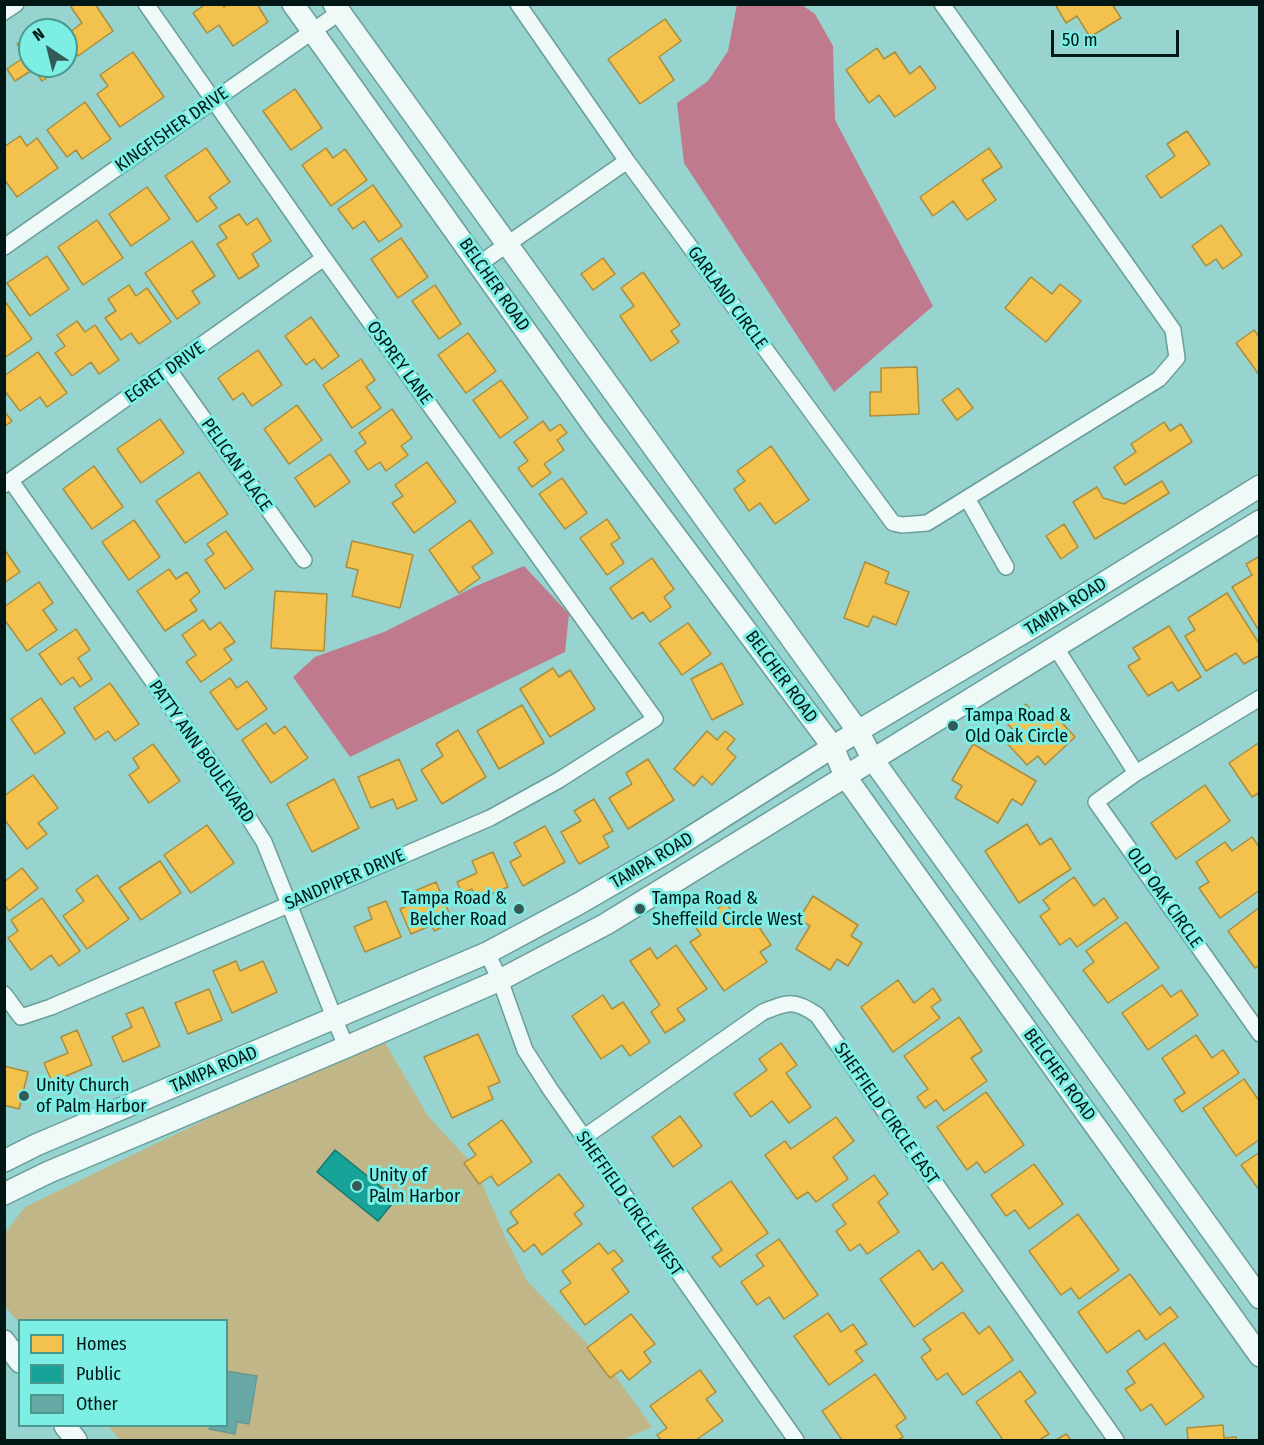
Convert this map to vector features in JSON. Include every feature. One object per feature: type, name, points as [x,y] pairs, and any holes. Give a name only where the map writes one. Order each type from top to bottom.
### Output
[{"type":"main road","name":"BELCHER ROAD","points":[[294,4],[595,428],[833,747],[845,776],[1260,1356]]},
{"type":"main road","name":"BELCHER ROAD","points":[[337,8],[858,731],[873,760],[1260,1298]]},
{"type":"main road","name":"TAMPA ROAD","points":[[4,1161],[36,1145],[487,953],[591,897],[666,853],[858,731],[1038,624],[1260,486]]},
{"type":"main road","name":"TAMPA ROAD","points":[[4,1194],[49,1172],[500,980],[606,924],[1260,521]]},
{"type":"main road","points":[[4,1341],[18,1359]]},
{"type":"main road","points":[[66,1427],[76,1440]]},
{"type":"street","points":[[4,12],[16,4]]},
{"type":"street","name":"OSPREY LANE","points":[[146,4],[324,258],[656,719]]},
{"type":"street","name":"GARLAND CIRCLE","points":[[518,4],[627,161],[893,523],[902,525],[927,523],[968,500],[1159,380],[1178,358],[1173,330],[942,4]]},
{"type":"street","name":"KINGFISHER DRIVE","points":[[4,247],[313,31],[337,8]]},
{"type":"street","points":[[479,264],[627,161]]},
{"type":"street","name":"EGRET DRIVE","points":[[8,483],[324,258]]},
{"type":"street","name":"PELICAN PLACE","points":[[169,370],[304,560]]},
{"type":"street","name":"PATTY ANN BOULEVARD","points":[[8,483],[241,806],[264,842],[346,1047]]},
{"type":"street","points":[[968,500],[1006,567]]},
{"type":"street","points":[[1056,648],[1136,773]]},
{"type":"street","name":"OLD OAK CIRCLE","points":[[1260,698],[1136,773],[1096,802],[1260,1034]]},
{"type":"street","name":"SANDPIPER DRIVE","points":[[4,993],[21,1017],[51,1007],[490,818],[559,780],[656,719]]},
{"type":"street","name":"SHEFFIELD CIRCLE WEST","points":[[487,953],[500,980],[525,1050],[796,1440]]},
{"type":"street","name":"SHEFFIELD CIRCLE EAST","points":[[584,1138],[764,1011],[789,1002],[806,1007],[817,1014],[824,1023],[1116,1440]]},
{"type":"shaded area","points":[[737,4],[802,5],[815,14],[833,46],[835,120],[933,306],[834,392],[684,163],[677,103],[708,81],[728,51]]},
{"type":"shaded area","points":[[524,566],[569,614],[565,652],[350,757],[293,677],[315,657],[384,632],[476,586]]},
{"type":"shaded area","points":[[384,1041],[428,1116],[475,1167],[527,1281],[607,1364],[652,1427],[622,1440],[120,1440],[109,1427],[228,1427],[228,1319],[18,1319],[18,1322],[5,1306],[5,1233],[25,1207],[242,1102]]},
{"type":"building: Homes","points":[[74,4],[95,4],[113,31],[78,56],[78,26],[82,23],[71,7]]},
{"type":"building: Homes","points":[[206,4],[222,4],[224,7],[228,4],[257,4],[268,22],[233,46],[219,25],[207,33],[193,13]]},
{"type":"building: Homes","points":[[1055,4],[1112,4],[1121,18],[1090,37],[1077,16],[1066,23]]},
{"type":"building: Homes","points":[[665,19],[681,41],[659,57],[674,80],[640,104],[608,59]]},
{"type":"building: Homes","points":[[877,48],[884,59],[895,52],[910,74],[920,66],[936,88],[895,117],[879,95],[869,103],[846,70]]},
{"type":"building: Homes","points":[[133,52],[164,97],[120,127],[97,94],[108,86],[100,75]]},
{"type":"building: Homes","points":[[18,61],[20,78],[15,81],[7,69]]},
{"type":"building: Homes","points":[[295,89],[322,128],[291,150],[263,111]]},
{"type":"building: Homes","points":[[85,102],[111,139],[82,159],[76,150],[67,157],[47,130]]},
{"type":"building: Homes","points":[[1187,131],[1210,164],[1161,198],[1146,176],[1175,156],[1167,144]]},
{"type":"building: Homes","points":[[20,136],[27,146],[37,138],[58,168],[17,197],[4,179],[4,147]]},
{"type":"building: Homes","points":[[206,148],[230,182],[209,197],[217,208],[197,222],[165,176]]},
{"type":"building: Homes","points":[[326,148],[333,158],[345,149],[367,180],[331,206],[302,165]]},
{"type":"building: Homes","points":[[989,148],[1002,167],[982,180],[996,200],[967,220],[953,201],[933,216],[920,197]]},
{"type":"building: Homes","points":[[373,185],[402,226],[379,242],[364,221],[353,229],[338,209]]},
{"type":"building: Homes","points":[[147,187],[170,219],[131,246],[109,214]]},
{"type":"building: Homes","points":[[239,214],[247,225],[257,218],[271,241],[252,254],[259,266],[239,279],[217,244],[227,238],[219,226]]},
{"type":"building: Homes","points":[[97,220],[123,258],[83,285],[58,247]]},
{"type":"building: Homes","points":[[1221,225],[1242,255],[1223,269],[1216,259],[1206,266],[1192,246]]},
{"type":"building: Homes","points":[[401,238],[428,277],[398,298],[371,259]]},
{"type":"building: Homes","points":[[192,241],[215,276],[192,291],[200,303],[177,319],[145,273]]},
{"type":"building: Homes","points":[[47,256],[69,289],[30,316],[7,283]]},
{"type":"building: Homes","points":[[603,258],[615,274],[593,290],[581,274]]},
{"type":"building: Homes","points":[[643,272],[680,325],[671,331],[679,342],[651,361],[620,316],[634,306],[621,288]]},
{"type":"building: Homes","points":[[1031,277],[1052,294],[1060,284],[1081,301],[1046,342],[1005,308]]},
{"type":"building: Homes","points":[[129,285],[136,296],[147,288],[171,322],[139,344],[131,333],[121,340],[105,318],[116,311],[108,299]]},
{"type":"building: Homes","points":[[435,285],[461,324],[439,339],[412,301]]},
{"type":"building: Homes","points":[[4,300],[32,339],[4,358]]},
{"type":"building: Homes","points":[[311,317],[339,356],[322,369],[314,359],[306,365],[285,336]]},
{"type":"building: Homes","points":[[77,321],[85,332],[95,325],[119,360],[99,374],[91,362],[72,376],[55,353],[65,346],[57,335]]},
{"type":"building: Homes","points":[[1254,330],[1260,338],[1260,376],[1236,343]]},
{"type":"building: Homes","points":[[468,333],[496,371],[466,393],[438,355]]},
{"type":"building: Homes","points":[[258,350],[282,385],[252,406],[243,393],[233,400],[218,378]]},
{"type":"building: Homes","points":[[38,352],[67,393],[47,407],[40,397],[20,411],[4,390],[4,376]]},
{"type":"building: Homes","points":[[361,359],[375,380],[366,387],[381,408],[352,428],[323,385]]},
{"type":"building: Homes","points":[[917,367],[919,414],[870,416],[870,392],[881,392],[881,368]]},
{"type":"building: Homes","points":[[501,380],[528,418],[500,438],[473,400]]},
{"type":"building: Homes","points":[[958,388],[973,408],[957,420],[942,400]]},
{"type":"building: Homes","points":[[297,405],[322,440],[289,464],[264,429]]},
{"type":"building: Homes","points":[[392,409],[412,438],[401,446],[408,455],[386,471],[380,462],[368,470],[355,451],[366,443],[359,433]]},
{"type":"building: Homes","points":[[4,411],[12,421],[4,427]]},
{"type":"building: Homes","points":[[160,419],[184,453],[141,483],[117,449]]},
{"type":"building: Homes","points":[[543,421],[550,431],[560,424],[567,433],[557,440],[564,450],[544,464],[551,473],[532,487],[518,468],[528,461],[514,442]]},
{"type":"building: Homes","points":[[1164,422],[1170,431],[1181,424],[1192,442],[1125,485],[1114,467],[1136,452],[1131,444]]},
{"type":"building: Homes","points":[[771,446],[809,500],[775,524],[760,503],[749,511],[734,489],[745,481],[737,471]]},
{"type":"building: Homes","points":[[330,454],[350,482],[315,507],[295,478]]},
{"type":"building: Homes","points":[[427,462],[456,502],[414,533],[392,503],[403,496],[395,485]]},
{"type":"building: Homes","points":[[94,466],[123,507],[92,529],[63,489]]},
{"type":"building: Homes","points":[[199,472],[228,514],[185,543],[156,501]]},
{"type":"building: Homes","points":[[562,478],[587,513],[565,529],[539,494]]},
{"type":"building: Homes","points":[[1162,481],[1169,493],[1095,539],[1073,502],[1097,487],[1103,498],[1124,504]]},
{"type":"building: Homes","points":[[607,519],[620,538],[611,544],[624,563],[607,575],[580,538]]},
{"type":"building: Homes","points":[[134,520],[160,557],[129,580],[102,542]]},
{"type":"building: Homes","points":[[470,520],[493,553],[472,567],[480,578],[459,593],[429,550]]},
{"type":"building: Homes","points":[[1064,524],[1078,547],[1061,559],[1046,536]]},
{"type":"building: Homes","points":[[226,531],[253,569],[225,589],[205,560],[214,554],[207,544]]},
{"type":"building: Homes","points":[[352,541],[413,555],[400,608],[352,596],[358,570],[346,567]]},
{"type":"building: Homes","points":[[4,549],[20,572],[4,583]]},
{"type":"building: Homes","points":[[1260,556],[1260,628],[1258,629],[1232,587],[1252,575],[1246,564]]},
{"type":"building: Homes","points":[[652,558],[674,589],[664,597],[671,607],[650,622],[643,612],[632,619],[610,588]]},
{"type":"building: Homes","points":[[865,562],[889,572],[885,583],[909,592],[896,625],[873,616],[868,627],[844,618]]},
{"type":"building: Homes","points":[[169,569],[176,579],[187,572],[200,592],[190,600],[197,610],[165,631],[137,591]]},
{"type":"building: Homes","points":[[39,582],[53,603],[43,610],[57,630],[27,651],[4,619],[4,607]]},
{"type":"building: Homes","points":[[275,591],[327,594],[324,651],[271,648]]},
{"type":"building: Homes","points":[[1227,593],[1260,645],[1260,655],[1244,664],[1236,653],[1206,671],[1185,636],[1195,630],[1188,618]]},
{"type":"building: Homes","points":[[203,620],[210,630],[220,622],[235,642],[224,649],[232,660],[201,682],[186,662],[196,655],[182,635]]},
{"type":"building: Homes","points":[[688,623],[711,654],[682,675],[659,643]]},
{"type":"building: Homes","points":[[1169,626],[1201,677],[1178,691],[1172,682],[1148,696],[1128,666],[1140,659],[1133,648]]},
{"type":"building: Homes","points":[[76,629],[90,650],[78,658],[92,679],[80,687],[73,677],[61,685],[39,654]]},
{"type":"building: Homes","points":[[722,663],[743,704],[712,720],[691,679]]},
{"type":"building: Homes","points":[[553,668],[559,677],[570,670],[595,709],[550,737],[520,689]]},
{"type":"building: Homes","points":[[230,678],[237,688],[247,681],[267,709],[237,730],[210,692]]},
{"type":"building: Homes","points":[[110,683],[139,724],[115,741],[108,731],[95,740],[74,708]]},
{"type":"building: Homes","points":[[41,698],[65,733],[35,754],[11,719]]},
{"type":"building: Homes","points":[[1026,704],[1041,721],[1052,712],[1075,737],[1045,765],[1038,756],[1027,765],[1004,740],[1014,731],[1006,722]]},
{"type":"building: Homes","points":[[522,705],[544,743],[499,769],[477,731]]},
{"type":"building: Homes","points":[[266,723],[274,734],[285,726],[308,758],[271,783],[242,740]]},
{"type":"building: Homes","points":[[458,730],[486,777],[442,804],[421,770],[443,756],[436,744]]},
{"type":"building: Homes","points":[[707,731],[717,740],[725,731],[735,739],[727,749],[736,757],[712,785],[702,776],[694,786],[674,769]]},
{"type":"building: Homes","points":[[1260,742],[1260,792],[1252,797],[1229,763]]},
{"type":"building: Homes","points":[[153,744],[180,781],[149,803],[129,775],[139,768],[133,758]]},
{"type":"building: Homes","points":[[973,744],[1036,781],[1022,805],[1012,799],[998,823],[955,798],[962,786],[952,780]]},
{"type":"building: Homes","points":[[399,759],[417,800],[397,809],[393,799],[371,808],[358,777]]},
{"type":"building: Homes","points":[[648,759],[674,800],[628,829],[609,798],[632,784],[626,773]]},
{"type":"building: Homes","points":[[33,775],[58,808],[38,823],[47,834],[27,849],[4,819],[4,796]]},
{"type":"building: Homes","points":[[334,779],[359,828],[312,852],[287,804]]},
{"type":"building: Homes","points":[[1205,785],[1230,821],[1176,859],[1151,823]]},
{"type":"building: Homes","points":[[594,799],[613,831],[603,836],[609,847],[579,864],[561,832],[581,821],[574,811]]},
{"type":"building: Homes","points":[[1027,824],[1040,845],[1051,838],[1071,869],[1019,903],[985,851]]},
{"type":"building: Homes","points":[[207,825],[234,863],[191,893],[164,855]]},
{"type":"building: Homes","points":[[545,826],[565,862],[523,886],[510,862],[521,856],[514,843]]},
{"type":"building: Homes","points":[[1252,837],[1260,848],[1260,890],[1220,918],[1199,888],[1209,882],[1196,862],[1225,842],[1232,851]]},
{"type":"building: Homes","points":[[493,852],[508,887],[477,900],[472,889],[462,893],[457,882],[477,873],[472,861]]},
{"type":"building: Homes","points":[[160,861],[181,893],[141,920],[119,888]]},
{"type":"building: Homes","points":[[22,868],[38,888],[9,911],[4,904],[4,882]]},
{"type":"building: Homes","points":[[97,875],[129,919],[87,949],[63,916],[84,901],[76,890]]},
{"type":"building: Homes","points":[[1074,877],[1094,906],[1104,898],[1118,918],[1077,947],[1070,938],[1060,945],[1040,916],[1050,909],[1043,900]]},
{"type":"building: Homes","points":[[436,882],[453,922],[434,931],[432,925],[411,934],[400,909],[421,900],[417,890]]},
{"type":"building: Homes","points":[[813,896],[858,925],[851,936],[862,943],[848,966],[837,959],[830,970],[796,949],[810,926],[799,919]]},
{"type":"building: Homes","points":[[42,898],[80,951],[59,966],[51,955],[31,970],[8,938],[18,931],[11,920]]},
{"type":"building: Homes","points":[[386,901],[401,937],[365,952],[354,927],[372,919],[368,908]]},
{"type":"building: Homes","points":[[726,903],[740,923],[751,915],[771,945],[760,952],[767,962],[724,991],[690,942],[701,935],[694,925]]},
{"type":"building: Homes","points":[[1260,907],[1260,965],[1255,968],[1228,931]]},
{"type":"building: Homes","points":[[1126,922],[1159,968],[1108,1003],[1083,970],[1094,962],[1086,951]]},
{"type":"building: Homes","points":[[676,945],[707,989],[677,1009],[685,1020],[665,1033],[651,1012],[660,1005],[630,961],[650,948],[657,959]]},
{"type":"building: Homes","points":[[236,961],[240,971],[263,961],[277,992],[232,1013],[213,971]]},
{"type":"building: Homes","points":[[898,980],[914,1003],[933,988],[941,1000],[931,1007],[940,1018],[893,1052],[861,1007]]},
{"type":"building: Homes","points":[[1162,985],[1171,997],[1181,990],[1198,1015],[1148,1050],[1122,1013]]},
{"type":"building: Homes","points":[[209,989],[222,1020],[188,1034],[175,1003]]},
{"type":"building: Homes","points":[[603,995],[612,1009],[623,1002],[650,1042],[630,1056],[622,1045],[601,1059],[572,1016]]},
{"type":"building: Homes","points":[[143,1007],[160,1046],[123,1062],[112,1037],[132,1027],[126,1014]]},
{"type":"building: Homes","points":[[959,1017],[982,1051],[971,1058],[987,1081],[944,1111],[936,1100],[925,1108],[917,1097],[928,1089],[904,1056]]},
{"type":"building: Homes","points":[[77,1030],[92,1065],[52,1082],[44,1063],[68,1053],[61,1037]]},
{"type":"building: Homes","points":[[478,1034],[500,1082],[488,1087],[493,1099],[452,1118],[424,1057]]},
{"type":"building: Homes","points":[[1196,1035],[1212,1058],[1223,1050],[1239,1073],[1182,1112],[1174,1100],[1185,1093],[1162,1058]]},
{"type":"building: Homes","points":[[781,1043],[797,1065],[786,1073],[811,1107],[789,1123],[772,1101],[751,1117],[734,1094],[767,1070],[759,1059]]},
{"type":"building: Homes","points":[[4,1066],[28,1072],[19,1109],[4,1105]]},
{"type":"building: Homes","points":[[1244,1079],[1260,1102],[1260,1139],[1236,1156],[1203,1108]]},
{"type":"building: Homes","points":[[986,1092],[1024,1145],[985,1173],[977,1162],[967,1170],[937,1127]]},
{"type":"building: Homes","points":[[680,1116],[702,1146],[673,1167],[652,1137]]},
{"type":"building: Homes","points":[[836,1117],[854,1141],[833,1157],[848,1179],[816,1202],[808,1192],[797,1199],[765,1155],[785,1141],[791,1149]]},
{"type":"building: Homes","points":[[502,1120],[532,1162],[498,1186],[491,1176],[479,1184],[464,1163],[476,1155],[468,1144]]},
{"type":"building: Homes","points":[[1260,1152],[1260,1191],[1241,1165]]},
{"type":"building: Homes","points":[[1034,1164],[1063,1204],[1029,1229],[1015,1210],[1006,1216],[991,1195]]},
{"type":"building: Homes","points":[[559,1174],[584,1206],[574,1214],[582,1224],[542,1255],[534,1244],[524,1252],[507,1230],[518,1223],[510,1212]]},
{"type":"building: Homes","points":[[874,1175],[888,1194],[878,1202],[899,1232],[867,1254],[860,1244],[850,1251],[836,1231],[846,1224],[832,1205]]},
{"type":"building: Homes","points":[[731,1181],[768,1233],[720,1267],[712,1257],[722,1250],[692,1208]]},
{"type":"building: Homes","points":[[1078,1214],[1119,1270],[1079,1299],[1071,1288],[1061,1295],[1029,1251]]},
{"type":"building: Homes","points":[[779,1239],[818,1295],[784,1319],[769,1297],[757,1305],[741,1282],[764,1266],[756,1255]]},
{"type":"building: Homes","points":[[599,1243],[608,1254],[614,1250],[623,1261],[612,1269],[629,1292],[585,1325],[560,1291],[571,1283],[562,1271]]},
{"type":"building: Homes","points":[[919,1250],[933,1270],[942,1262],[963,1291],[914,1327],[880,1279]]},
{"type":"building: Homes","points":[[1130,1274],[1160,1315],[1170,1307],[1178,1317],[1146,1340],[1139,1330],[1107,1353],[1078,1312]]},
{"type":"building: Homes","points":[[963,1312],[979,1334],[989,1326],[1013,1360],[963,1395],[947,1373],[937,1380],[921,1357],[931,1350],[923,1339]]},
{"type":"building: Homes","points":[[828,1313],[841,1332],[853,1324],[867,1344],[855,1351],[863,1361],[829,1385],[794,1336]]},
{"type":"building: Homes","points":[[631,1314],[655,1344],[644,1352],[651,1362],[629,1380],[621,1370],[610,1378],[587,1348]]},
{"type":"building: Homes","points":[[1164,1343],[1204,1397],[1166,1425],[1151,1404],[1141,1411],[1125,1389],[1135,1383],[1127,1371]]},
{"type":"building: Homes","points":[[700,1370],[716,1392],[706,1399],[723,1421],[696,1440],[661,1440],[657,1435],[667,1428],[650,1406]]},
{"type":"building: Homes","points":[[1020,1371],[1036,1393],[1025,1401],[1049,1434],[1039,1440],[1003,1440],[976,1402]]},
{"type":"building: Homes","points":[[875,1374],[906,1418],[896,1426],[903,1437],[898,1440],[842,1440],[822,1411]]},
{"type":"building: Homes","points":[[1223,1425],[1224,1438],[1236,1437],[1236,1440],[1188,1440],[1187,1428]]},
{"type":"building: Homes","points":[[1066,1434],[1071,1440],[1056,1440]]},
{"type":"building: Public","name":"Unity of Palm Harbor","points":[[335,1150],[396,1199],[378,1221],[317,1172]]},
{"type":"building: Other","points":[[228,1371],[257,1376],[249,1424],[237,1422],[235,1434],[209,1429],[210,1427],[228,1427]]},
{"type":"place","name":"Tampa Road & Old Oak Circle","points":[[953,726]]},
{"type":"place","name":"Tampa Road & Belcher Road","points":[[519,909]]},
{"type":"place","name":"Tampa Road & Sheffeild Circle West","points":[[640,909]]},
{"type":"place","name":"Unity Church of Palm Harbor","points":[[24,1096]]},
{"type":"place","name":"Unity of Palm Harbor","points":[[357,1186]]}]
